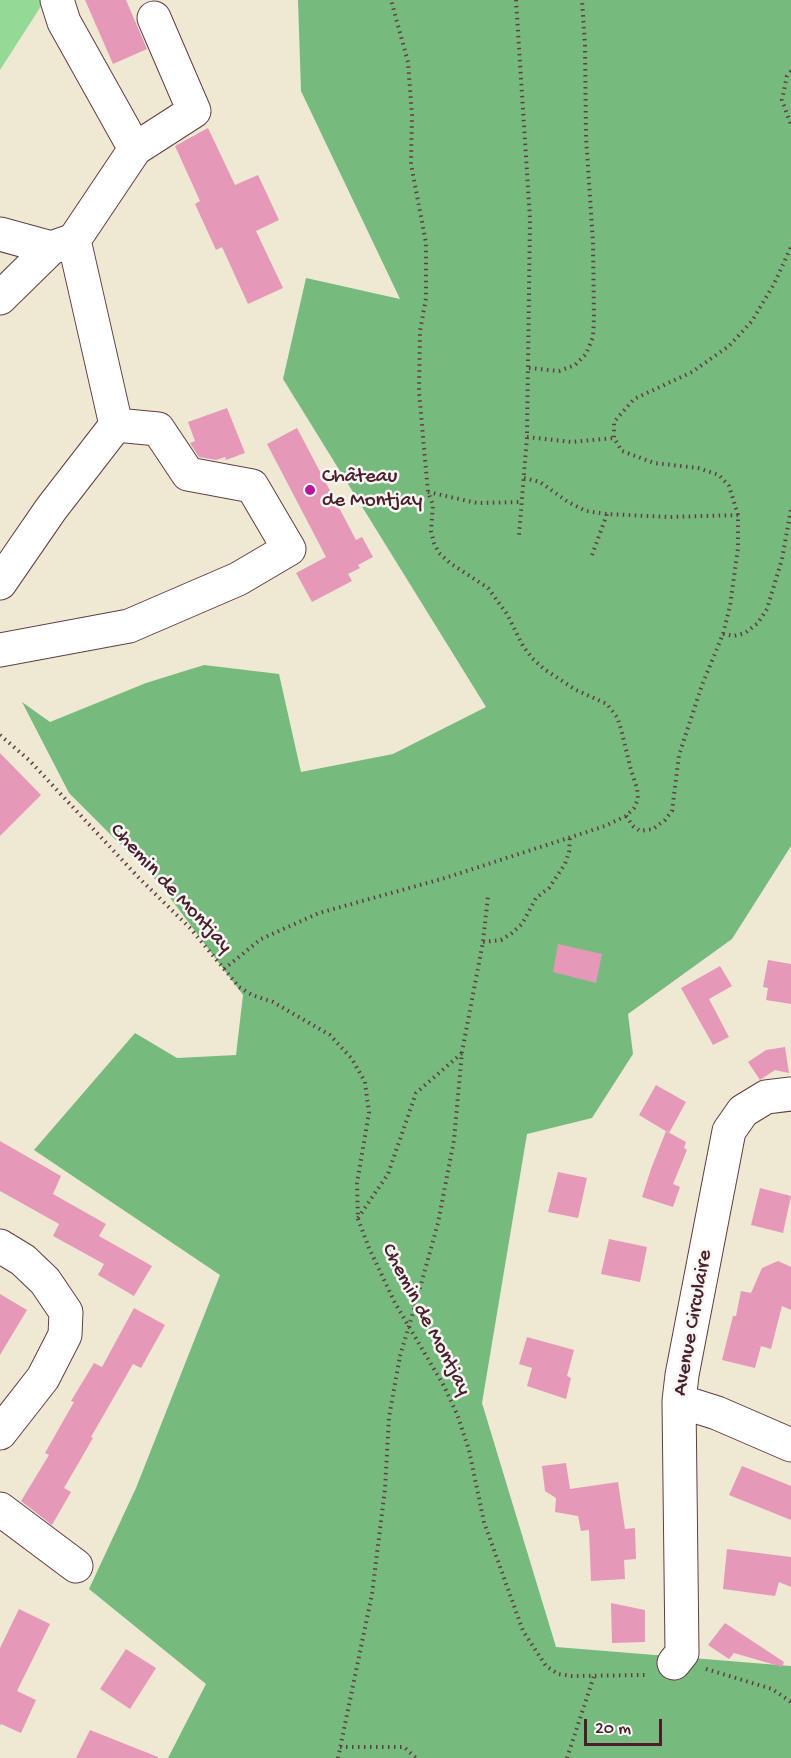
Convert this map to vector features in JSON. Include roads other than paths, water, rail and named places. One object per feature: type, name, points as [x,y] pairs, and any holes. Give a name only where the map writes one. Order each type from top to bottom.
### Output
[{"type":"street","points":[[57,0],[64,22],[135,149]]},
{"type":"street","points":[[0,298],[63,244],[135,149],[194,111],[154,18]]},
{"type":"street","points":[[0,234],[63,244]]},
{"type":"street","points":[[63,244],[116,425]]},
{"type":"street","points":[[0,583],[51,509],[116,425]]},
{"type":"street","points":[[0,650],[129,626],[238,579],[289,549],[252,486],[188,474],[158,429],[116,425]]},
{"type":"street","name":"Avenue Circulaire","points":[[674,1663],[682,1653],[679,1401],[729,1131],[743,1111],[766,1096],[791,1094]]},
{"type":"street","points":[[0,1246],[23,1260],[45,1281],[66,1312],[65,1335],[43,1378],[0,1433]]},
{"type":"street","points":[[679,1401],[717,1413],[791,1444]]},
{"type":"street","points":[[0,1509],[76,1566]]},
{"type":"place","name":"Château de Montjay","points":[[310,490]]}]
